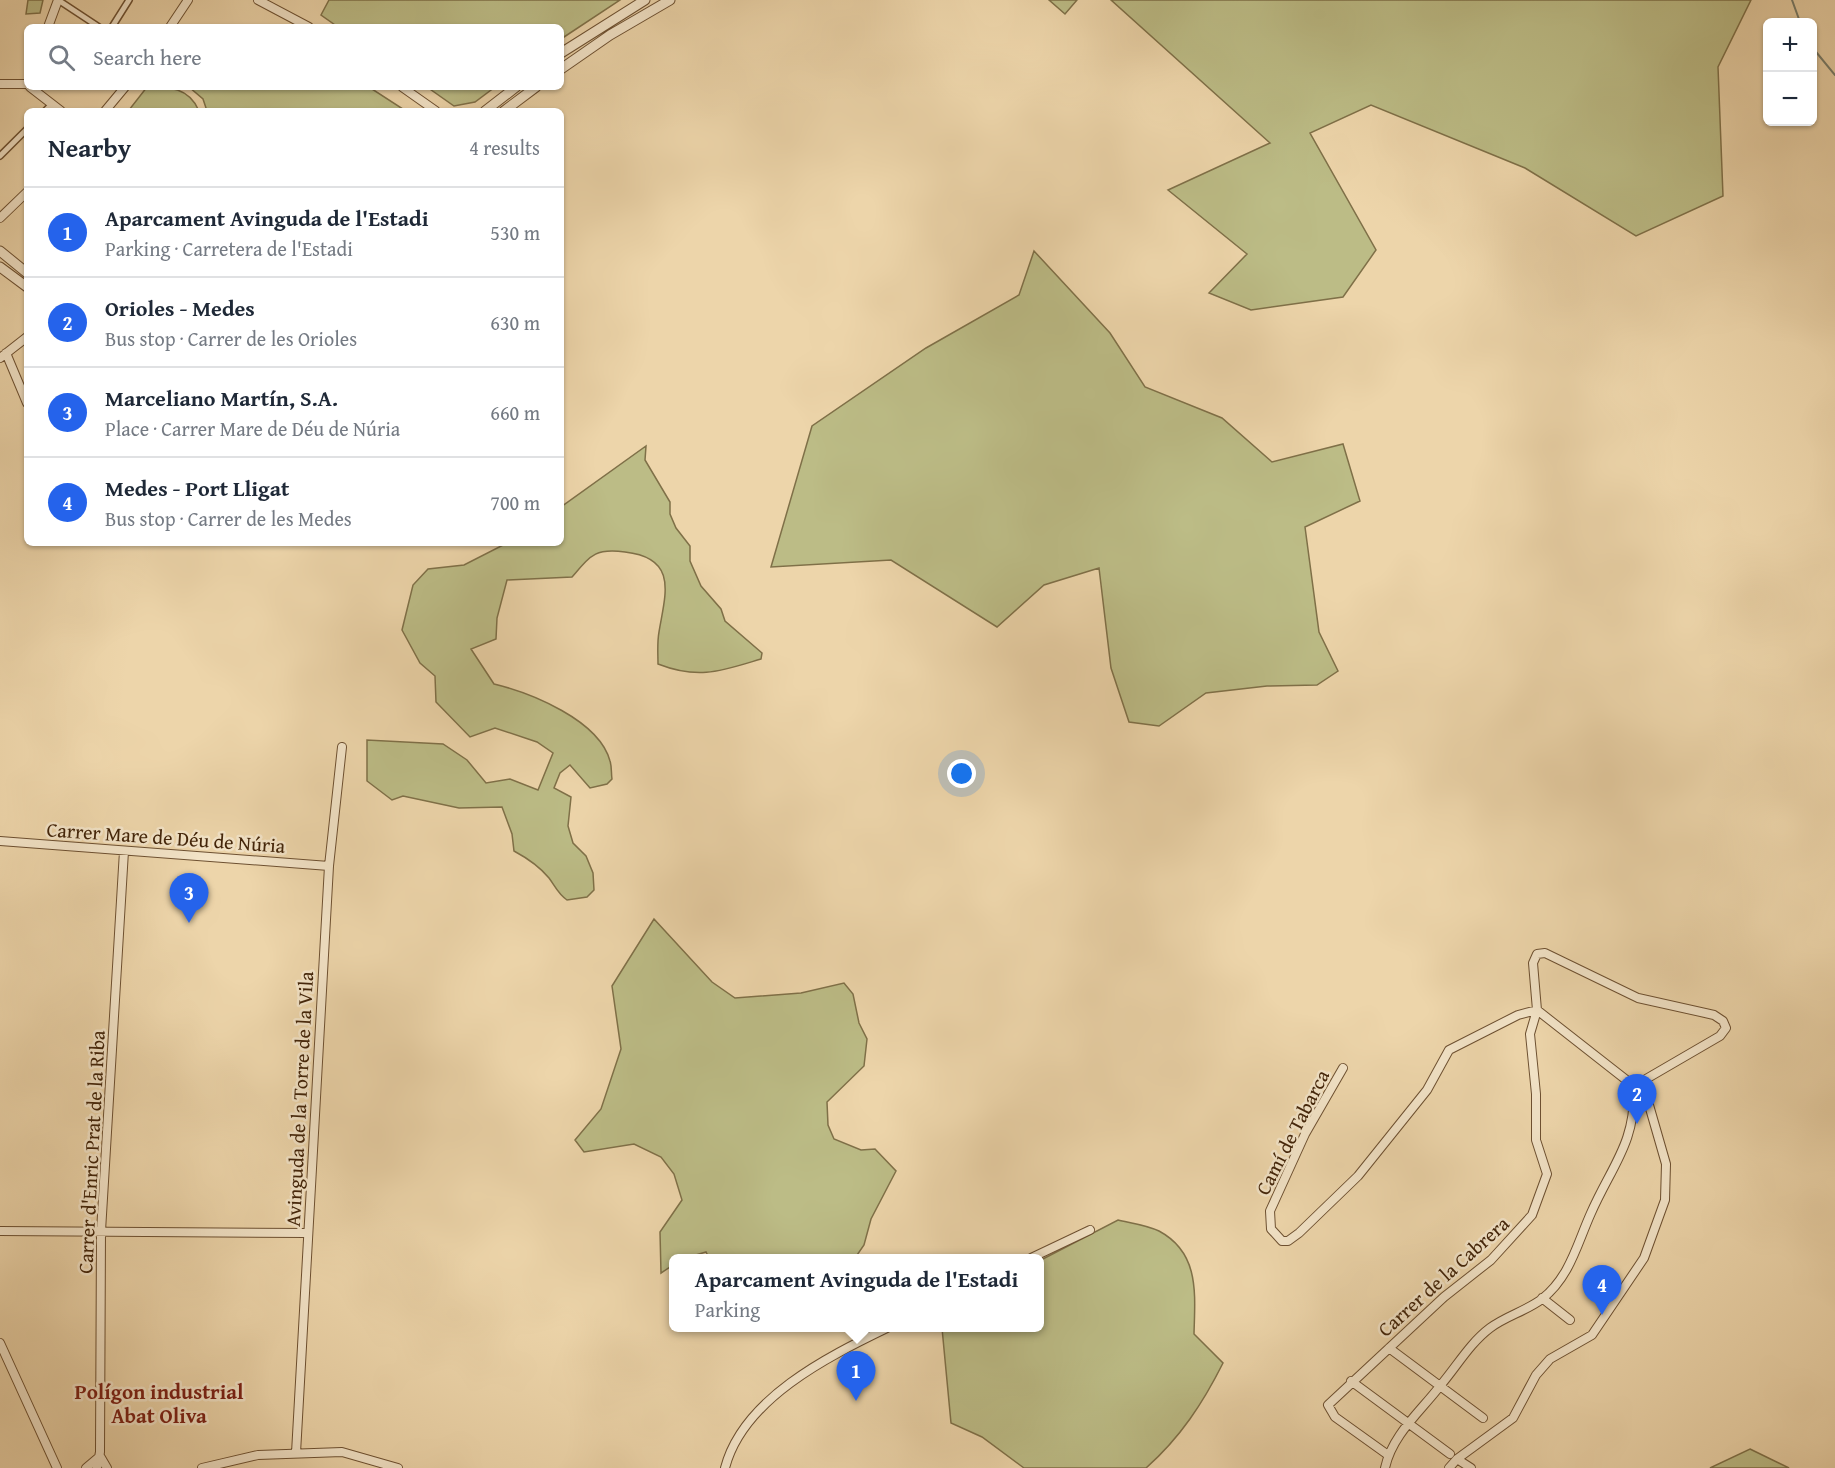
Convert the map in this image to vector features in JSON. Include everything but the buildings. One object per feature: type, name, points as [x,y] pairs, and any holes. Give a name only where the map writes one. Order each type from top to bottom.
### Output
[{"type":"street","points":[[49,24],[58,0],[94,24]]},
{"type":"street","points":[[114,24],[129,0]]},
{"type":"street","points":[[172,24],[188,0]]},
{"type":"street","points":[[258,0],[303,24]]},
{"type":"street","points":[[564,51],[603,24],[645,0]]},
{"type":"street","points":[[564,67],[610,35],[670,0]]},
{"type":"street","points":[[0,84],[24,86]]},
{"type":"street","points":[[34,90],[57,108]]},
{"type":"street","points":[[108,108],[122,90]]},
{"type":"street","points":[[406,90],[431,108]]},
{"type":"street","points":[[489,108],[512,90]]},
{"type":"street","points":[[508,108],[532,90]]},
{"type":"street","points":[[48,108],[52,104]]},
{"type":"street","points":[[0,156],[24,132]]},
{"type":"street","points":[[2,217],[24,195]]},
{"type":"street","points":[[0,251],[24,271]]},
{"type":"street","points":[[0,267],[24,285]]},
{"type":"street","points":[[24,340],[3,356],[24,397]]},
{"type":"street","name":"Avinguda de la Torre de la Vila","points":[[296,1453],[329,866],[342,747]]},
{"type":"street","name":"Carrer Mare de Déu de Núria","points":[[0,841],[329,866]]},
{"type":"street","name":"Carrer d'Enric Prat de la Riba","points":[[97,1468],[100,1456],[101,1231],[124,851]]},
{"type":"street","name":"Carrer de la Cabrera","points":[[1388,1455],[1335,1417],[1328,1408],[1331,1401],[1444,1297],[1491,1260],[1532,1215],[1547,1174],[1536,1140],[1536,1094],[1530,1034],[1537,1010],[1533,963],[1537,954],[1545,953],[1638,998],[1714,1015],[1723,1021],[1726,1028],[1720,1036],[1634,1086]]},
{"type":"street","points":[[1449,1468],[1454,1456],[1513,1418],[1536,1375],[1551,1359],[1563,1350],[1589,1339],[1644,1258],[1664,1208],[1668,1175],[1652,1112],[1634,1086],[1537,1010]]},
{"type":"street","name":"Camí de Tabarca","points":[[1343,1068],[1305,1134],[1270,1210],[1271,1229],[1282,1241],[1288,1241],[1299,1233],[1358,1176],[1427,1090],[1449,1050],[1518,1015],[1537,1010]]},
{"type":"street","points":[[1385,1468],[1388,1455],[1409,1422],[1483,1334],[1542,1298],[1575,1256],[1592,1212],[1623,1154],[1632,1122],[1634,1086]]},
{"type":"street","points":[[1039,1254],[1090,1230]]},
{"type":"street","points":[[0,1231],[307,1233]]},
{"type":"street","points":[[1542,1298],[1570,1320]]},
{"type":"street","points":[[725,1468],[730,1450],[741,1429],[771,1399],[792,1382],[880,1332]]},
{"type":"street","points":[[0,1343],[56,1465],[63,1468]]},
{"type":"street","points":[[1389,1348],[1484,1418]]},
{"type":"street","points":[[1351,1381],[1471,1468]]},
{"type":"street","points":[[202,1468],[258,1455],[342,1452],[398,1468]]},
{"type":"street","points":[[86,1468],[100,1456],[107,1468]]},
{"type":"green space","points":[[28,0],[43,0],[40,13],[26,14]]},
{"type":"green space","points":[[329,0],[620,0],[564,37],[564,24],[334,24],[321,15]]},
{"type":"green space","points":[[1049,0],[1077,0],[1065,14]]},
{"type":"green space","points":[[1111,0],[1751,0],[1718,67],[1723,196],[1636,236],[1525,168],[1371,105],[1310,133],[1376,250],[1343,297],[1251,310],[1209,293],[1247,254],[1168,190],[1270,143]]},
{"type":"green space","points":[[145,90],[178,90],[190,97],[198,108],[131,108]]},
{"type":"green space","points":[[192,90],[374,90],[401,108],[206,108],[203,99]]},
{"type":"green space","points":[[431,90],[491,90],[475,102],[454,106]]},
{"type":"green space","points":[[1034,251],[1110,333],[1145,387],[1222,418],[1272,462],[1343,444],[1360,501],[1305,527],[1319,632],[1338,671],[1317,685],[1267,686],[1206,693],[1159,726],[1129,722],[1111,668],[1099,568],[1044,585],[997,627],[891,560],[771,567],[812,426],[926,348],[1019,295]]},
{"type":"green space","points":[[646,446],[645,460],[670,502],[670,514],[676,528],[690,546],[690,561],[701,586],[721,609],[725,621],[762,653],[761,659],[710,672],[686,672],[658,664],[658,640],[665,592],[664,580],[661,570],[654,562],[642,556],[615,551],[600,552],[589,558],[572,577],[507,580],[497,618],[496,639],[471,649],[494,684],[526,694],[562,710],[592,733],[603,746],[611,763],[612,779],[607,784],[590,788],[570,765],[560,773],[554,788],[571,797],[568,826],[573,843],[586,856],[593,873],[594,890],[587,897],[567,900],[542,870],[514,851],[512,834],[502,807],[459,808],[403,796],[392,800],[367,781],[367,740],[443,744],[467,760],[486,783],[510,779],[538,790],[553,753],[537,742],[495,728],[470,737],[436,702],[435,676],[420,663],[402,630],[413,585],[428,569],[464,565],[501,546],[564,546],[564,505]]},
{"type":"green space","points":[[654,919],[712,982],[735,998],[801,993],[844,983],[853,994],[859,1023],[867,1039],[864,1066],[827,1102],[828,1125],[834,1139],[861,1150],[875,1149],[896,1171],[871,1219],[864,1245],[858,1254],[707,1254],[706,1252],[669,1254],[669,1268],[661,1273],[660,1232],[682,1200],[674,1174],[661,1157],[634,1144],[584,1152],[575,1140],[601,1109],[621,1049],[612,986]]},
{"type":"green space","points":[[1118,1220],[1159,1231],[1182,1251],[1188,1263],[1194,1290],[1194,1334],[1223,1363],[1190,1419],[1170,1445],[1146,1468],[1024,1468],[982,1437],[951,1423],[942,1332],[1044,1332],[1044,1258]]},
{"type":"green space","points":[[1750,1449],[1789,1468],[1710,1468]]},
{"type":"waterway","points":[[1792,0],[1799,18]]},
{"type":"waterway","points":[[1817,53],[1835,75]]},
{"type":"place","name":"Marceliano Martín, S.A.","points":[[189,923]]},
{"type":"place","name":"Orioles - Medes","points":[[1637,1124]]},
{"type":"place","name":"Medes - Port Lligat","points":[[1602,1315]]},
{"type":"place","name":"Aparcament Avinguda de l'Estadi","points":[[856,1401]]},
{"type":"district","name":"Polígon industrial Abat Oliva","points":[[159,1403]]}]
